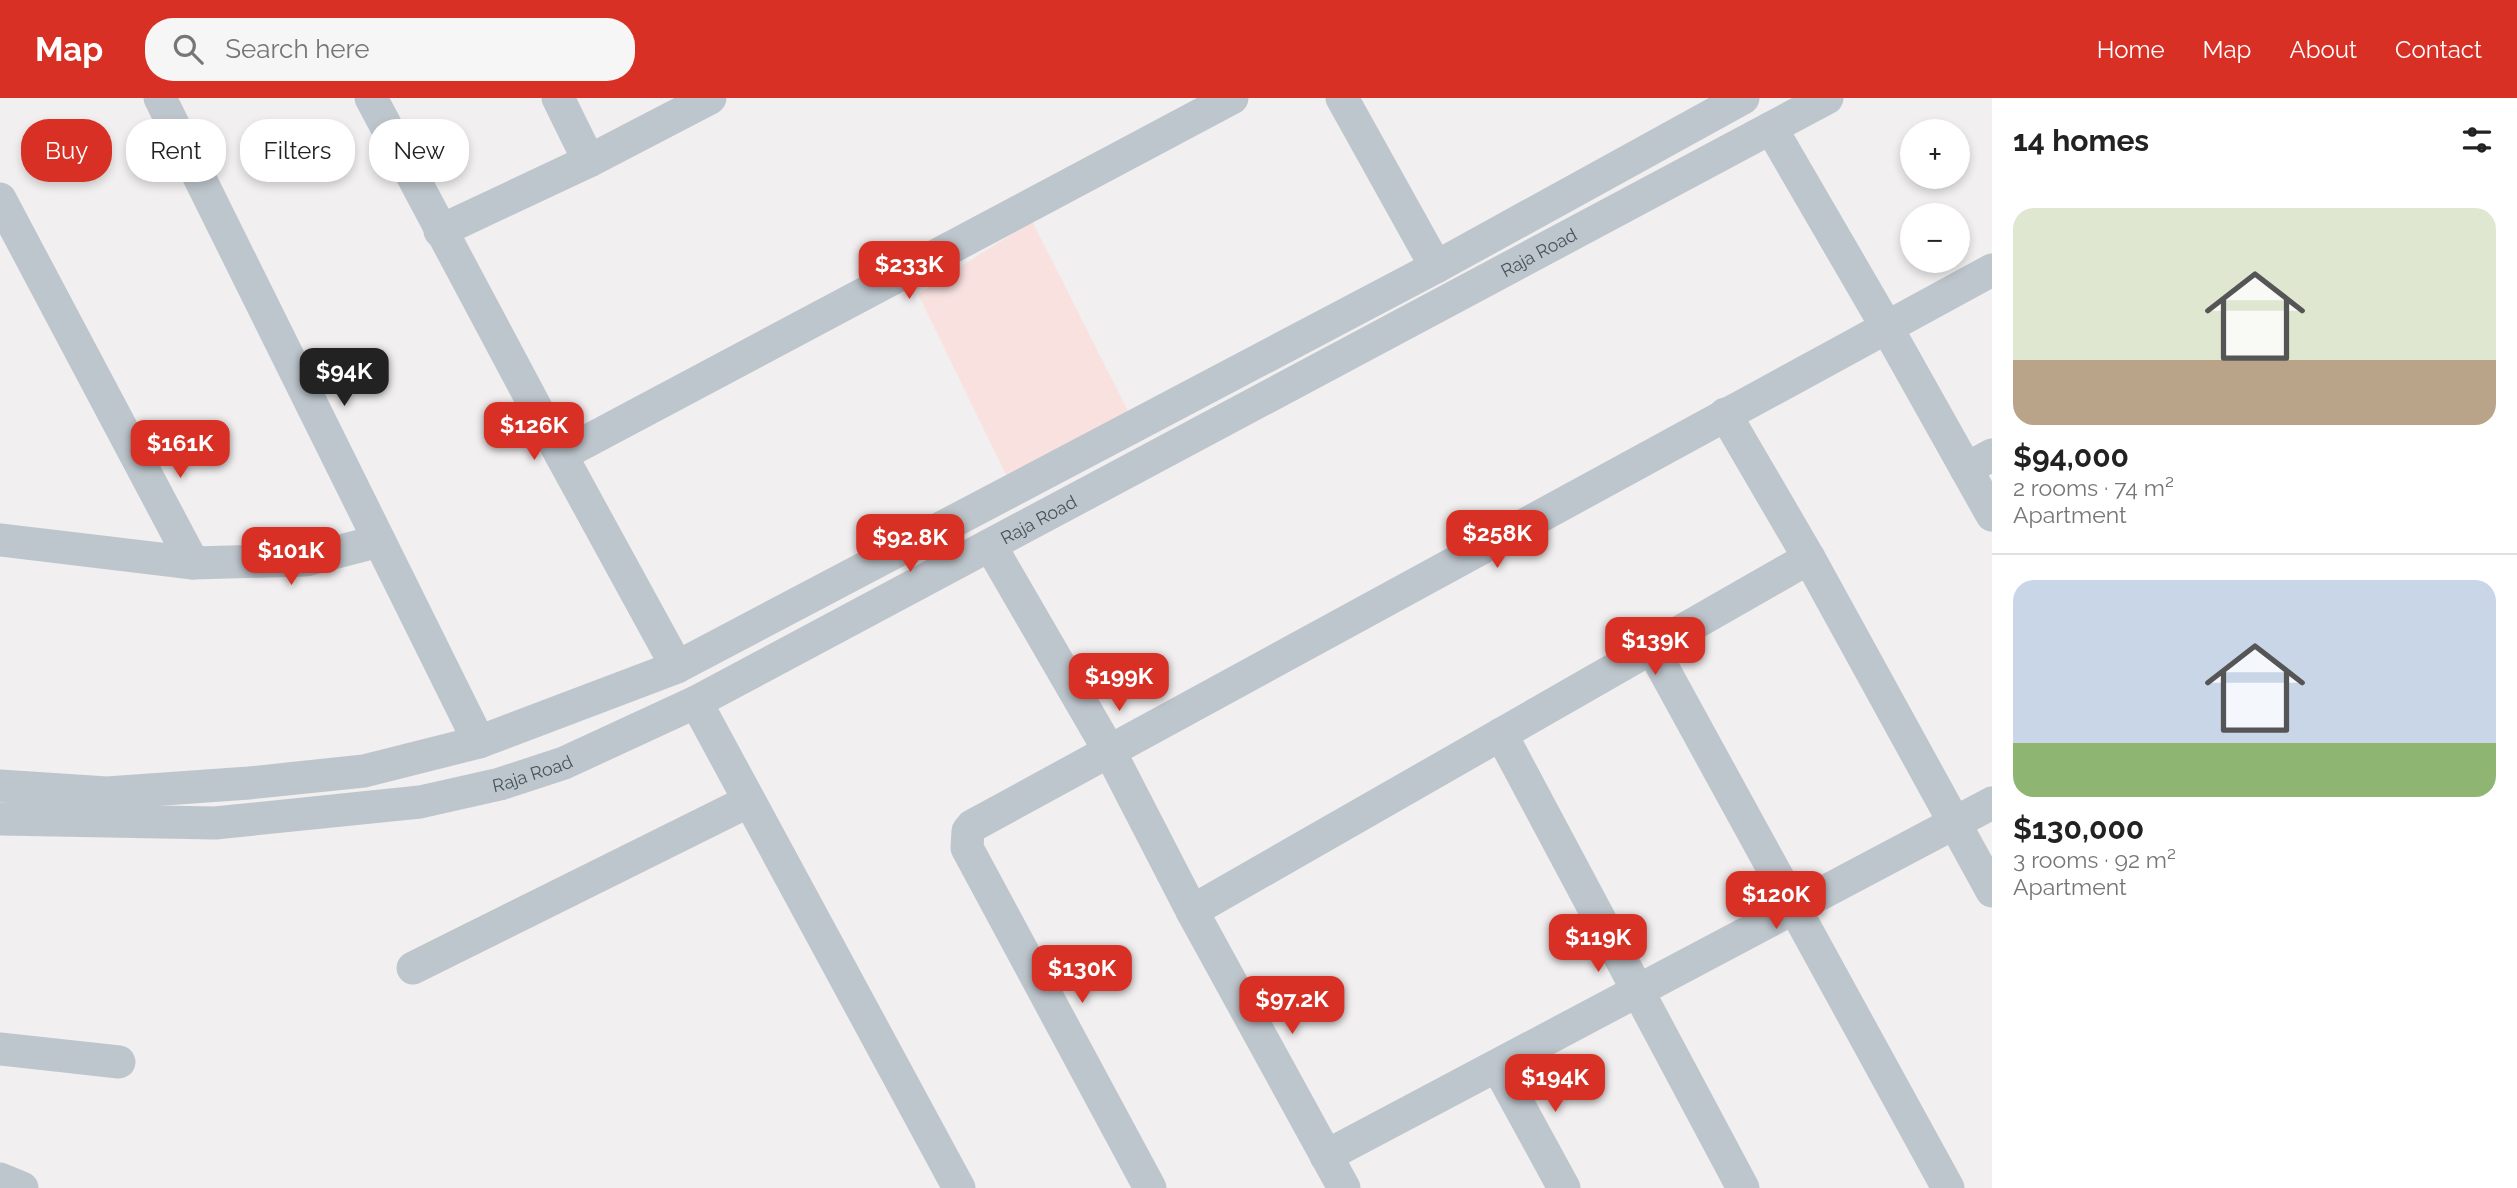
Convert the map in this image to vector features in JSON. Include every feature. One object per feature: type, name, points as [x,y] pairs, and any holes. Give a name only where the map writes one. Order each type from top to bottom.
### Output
[{"type":"street","points":[[160,98],[479,742]]},
{"type":"street","points":[[371,98],[440,231],[677,667]]},
{"type":"street","points":[[558,98],[589,161]]},
{"type":"street","points":[[440,231],[589,161],[710,98]]},
{"type":"street","points":[[561,455],[1233,98]]},
{"type":"street","points":[[1342,98],[1436,267]]},
{"type":"street","name":"Raja Road","points":[[0,786],[107,793],[249,783],[364,771],[479,742],[677,667],[1436,267],[1743,98]]},
{"type":"street","name":"Raja Road","points":[[0,819],[215,823],[420,802],[500,784],[564,763],[696,702],[1827,98]]},
{"type":"street","points":[[1703,120],[1723,154]]},
{"type":"street","points":[[1771,128],[1886,326],[1979,462],[1992,514]]},
{"type":"street","points":[[0,199],[193,563]]},
{"type":"street","points":[[1150,1188],[967,848],[968,831],[972,825],[1992,270]]},
{"type":"street","points":[[1725,414],[1809,558],[1992,891]]},
{"type":"street","points":[[0,541],[193,563],[306,560],[379,541]]},
{"type":"street","points":[[990,545],[1110,752],[1192,911],[1344,1188]]},
{"type":"street","points":[[1192,911],[1809,558]]},
{"type":"street","points":[[1652,648],[1948,1188]]},
{"type":"street","points":[[696,702],[959,1188]]},
{"type":"street","points":[[1501,734],[1743,1188]]},
{"type":"street","points":[[413,968],[749,801]]},
{"type":"street","points":[[1326,1156],[1992,803]]},
{"type":"street","points":[[0,1049],[119,1062]]},
{"type":"street","points":[[1498,1067],[1564,1188]]},
{"type":"street","points":[[0,1179],[22,1188]]},
{"type":"shaded area","points":[[1032,221],[1135,425],[1013,489],[918,294]]}]
